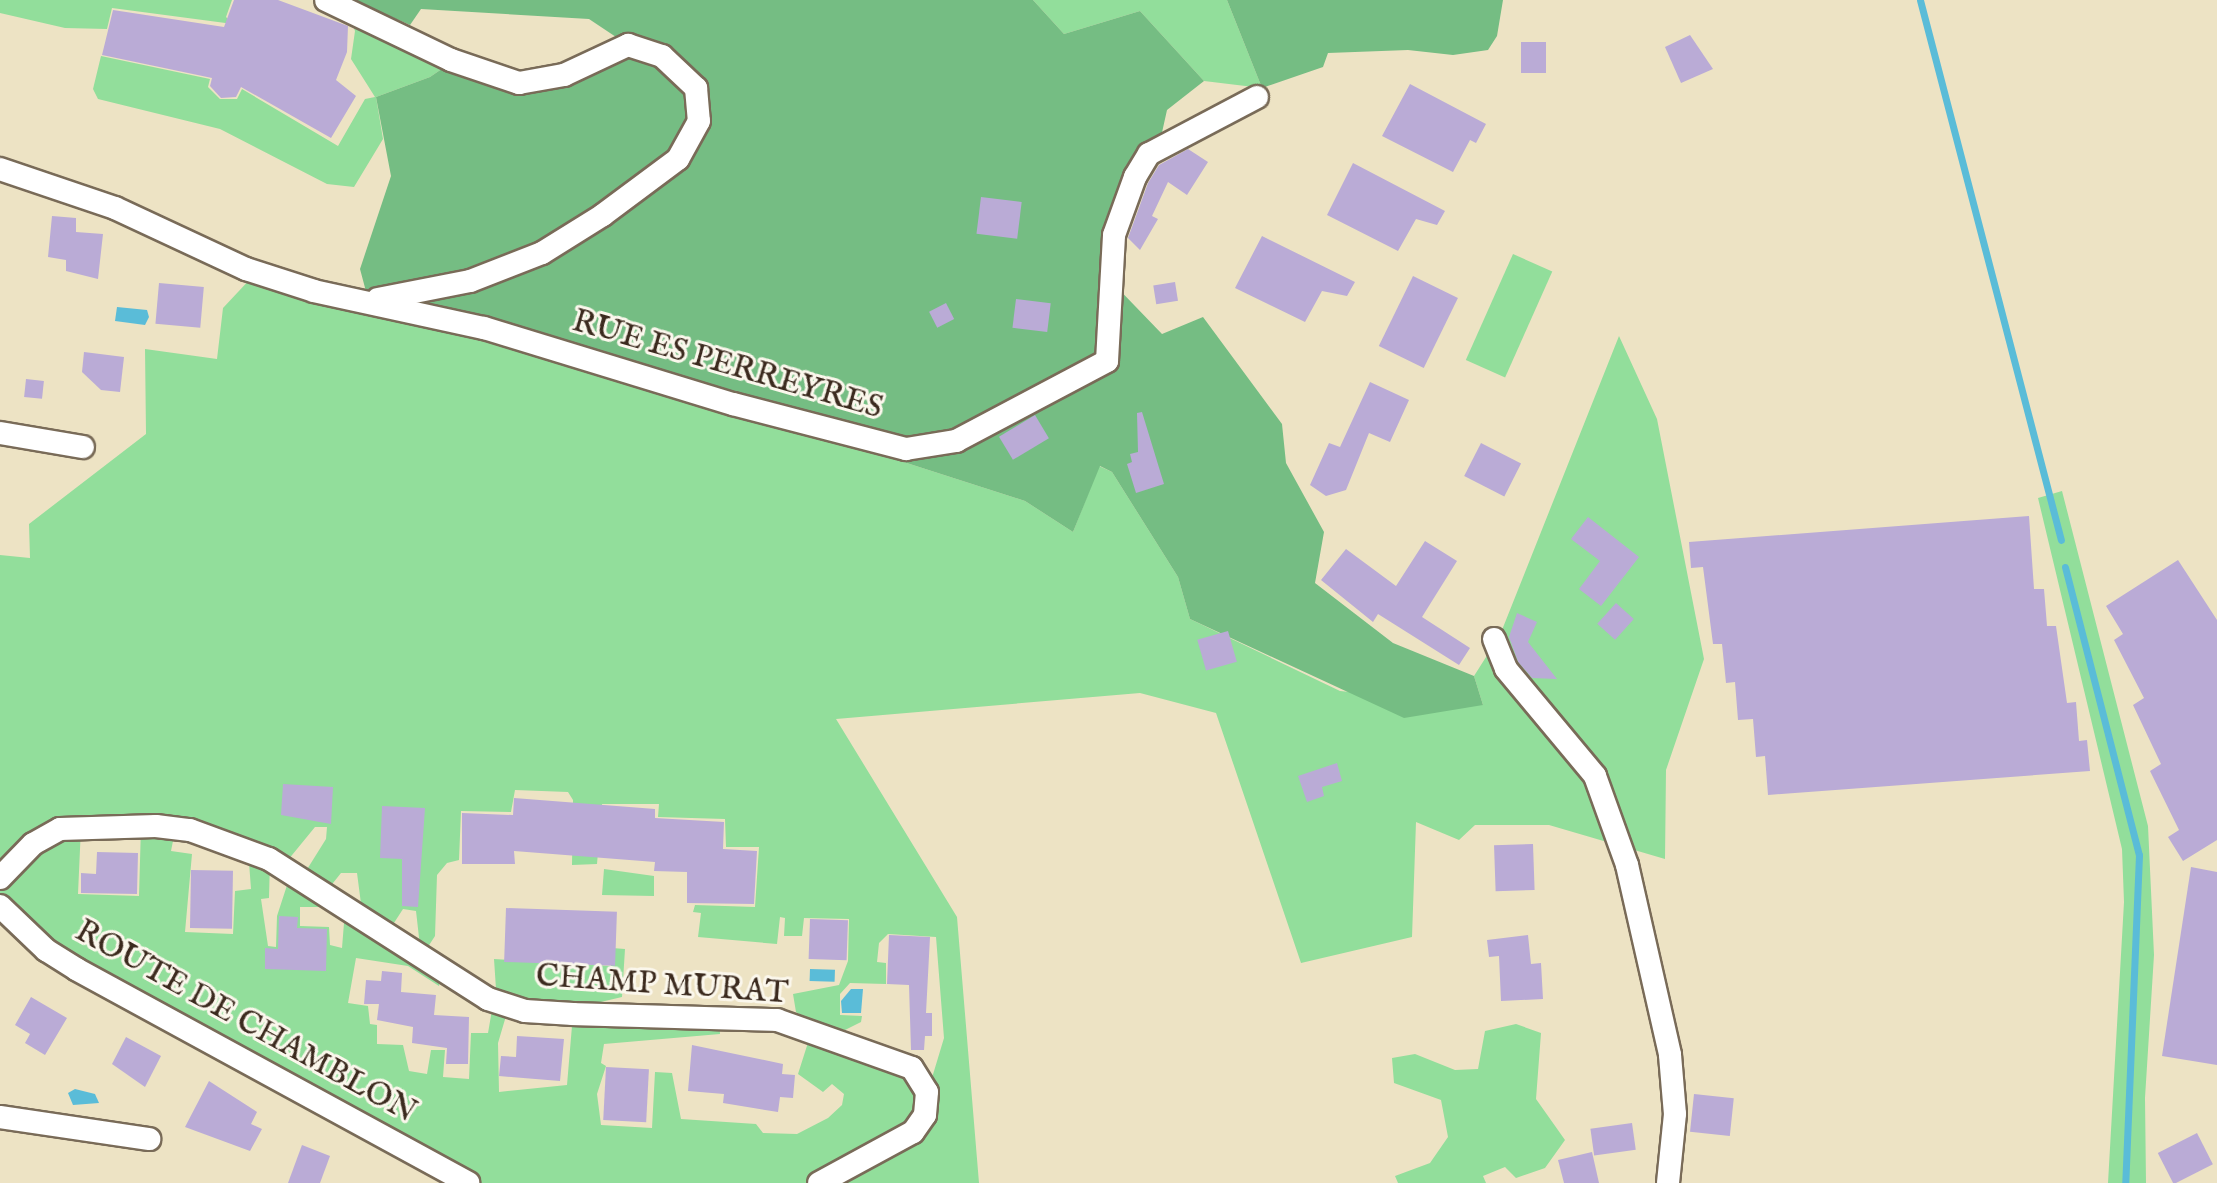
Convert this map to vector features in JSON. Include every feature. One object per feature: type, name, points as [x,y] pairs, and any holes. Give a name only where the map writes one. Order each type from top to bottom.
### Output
[{"type":"street","points":[[326,0],[451,60],[519,83],[564,75],[628,45],[662,56],[696,88],[699,121],[678,159],[603,215],[542,253],[470,281],[369,301]]},
{"type":"street","name":"RUE ES PERREYRES","points":[[0,169],[115,208],[246,269],[314,291],[484,328],[733,404],[906,449],[956,441],[1107,361],[1114,235],[1123,201],[1142,165],[1149,154],[1257,97]]},
{"type":"street","points":[[0,433],[83,447]]},
{"type":"street","points":[[1494,639],[1506,669],[1595,776],[1627,865],[1670,1055],[1675,1114],[1668,1183]]},
{"type":"street","name":"CHAMP MURAT","points":[[0,878],[33,844],[60,829],[156,826],[190,830],[269,859],[488,999],[525,1011],[777,1020],[912,1068],[927,1092],[925,1115],[913,1132],[819,1183]]},
{"type":"street","name":"ROUTE DE CHAMBLON","points":[[0,906],[46,950],[76,969],[469,1183]]},
{"type":"street","points":[[0,1117],[149,1139]]},
{"type":"green space","points":[[0,0],[232,0],[226,17],[233,24],[112,8],[107,29],[65,28],[0,13]]},
{"type":"green space","points":[[353,0],[1033,0],[1064,34],[1140,11],[1204,81],[1167,110],[1161,137],[1129,162],[1114,214],[1107,277],[1162,334],[1203,317],[1282,424],[1286,463],[1324,532],[1315,583],[1393,643],[1474,676],[1483,705],[1404,718],[1190,619],[1178,577],[1112,472],[1100,466],[1073,532],[1025,501],[739,409],[368,299],[360,269],[391,176],[376,97],[430,77],[452,62],[519,85],[628,45],[589,19],[421,9],[410,25]]},
{"type":"green space","points":[[1033,0],[1227,0],[1262,88],[1204,81],[1140,11],[1064,34]]},
{"type":"green space","points":[[1227,0],[1503,0],[1497,36],[1488,50],[1453,55],[1408,50],[1328,53],[1323,67],[1262,88]]},
{"type":"green space","points":[[347,11],[452,62],[430,77],[376,97],[383,139],[354,187],[327,184],[220,129],[98,99],[93,89],[101,56],[210,79],[208,87],[220,99],[237,99],[242,89],[338,146],[365,99],[375,97],[351,59],[355,31]]},
{"type":"green space","points":[[1513,254],[1552,271],[1505,377],[1466,360]]},
{"type":"green space","points":[[253,276],[368,302],[739,409],[1025,501],[1073,532],[1099,466],[1112,472],[1178,577],[1190,619],[1340,691],[1483,705],[1474,676],[1500,635],[1619,336],[1657,419],[1704,659],[1666,770],[1665,859],[1549,825],[1475,825],[1459,840],[1416,822],[1412,937],[1301,963],[1216,713],[1140,693],[836,719],[957,917],[979,1183],[469,1183],[197,1037],[0,906],[0,555],[30,558],[29,524],[146,434],[145,349],[217,359],[223,308]],"holes":[[[515,790],[568,792],[573,800],[572,865],[597,864],[602,804],[659,804],[658,817],[725,819],[726,847],[759,847],[755,907],[695,905],[693,912],[701,913],[698,937],[777,944],[780,917],[785,918],[784,936],[802,936],[804,918],[849,919],[848,961],[839,985],[793,994],[796,1012],[807,1019],[845,1030],[861,1022],[862,1016],[840,1015],[840,994],[850,983],[886,984],[886,963],[877,962],[879,943],[888,934],[936,937],[944,1038],[928,1091],[883,1054],[812,1030],[798,1074],[823,1092],[832,1084],[844,1094],[842,1105],[828,1118],[797,1134],[763,1133],[756,1124],[681,1119],[672,1073],[655,1072],[652,1128],[601,1125],[597,1094],[606,1066],[601,1063],[604,1044],[720,1034],[719,1016],[573,1014],[567,1085],[499,1092],[498,1043],[506,1016],[492,1010],[488,1033],[471,1033],[469,1079],[443,1077],[445,1050],[431,1050],[427,1074],[409,1071],[403,1045],[377,1044],[377,1025],[370,1024],[368,1006],[348,1003],[356,958],[408,966],[439,986],[442,969],[422,956],[435,936],[437,875],[447,863],[459,860],[461,811],[511,812]],[[141,826],[139,896],[78,894],[81,827]],[[315,827],[327,827],[326,839],[301,879],[291,873],[277,916],[276,947],[268,946],[261,899],[269,898],[270,860],[288,860]],[[190,831],[248,849],[251,889],[235,891],[233,934],[185,932],[192,854],[171,851],[173,841],[191,842]],[[341,873],[357,873],[363,919],[352,914],[344,923],[342,948],[330,945],[329,927],[300,926],[300,907],[326,907],[329,888]],[[403,909],[416,911],[421,955],[392,926]]]},
{"type":"green space","points":[[2062,491],[2148,826],[2154,955],[2145,1098],[2146,1183],[2108,1183],[2124,902],[2122,849],[2038,498]]},
{"type":"green space","points":[[604,869],[654,876],[654,896],[602,895]]},
{"type":"green space","points":[[612,948],[625,949],[622,997],[592,1004],[522,999],[496,989],[494,959],[611,966]]},
{"type":"green space","points":[[1516,1024],[1541,1033],[1536,1099],[1565,1140],[1545,1168],[1516,1178],[1505,1167],[1483,1176],[1486,1183],[1398,1183],[1395,1176],[1430,1163],[1448,1137],[1441,1100],[1394,1083],[1392,1058],[1415,1054],[1455,1070],[1478,1069],[1485,1031]]},
{"type":"water","points":[[117,307],[147,310],[149,317],[145,325],[115,321]]},
{"type":"water","points":[[810,969],[835,970],[835,982],[810,981]]},
{"type":"water","points":[[851,989],[863,989],[861,1013],[842,1013],[841,1001]]},
{"type":"water","points":[[75,1089],[95,1094],[99,1103],[73,1105],[68,1093]]},
{"type":"building","points":[[234,0],[278,0],[348,26],[347,52],[336,80],[356,96],[331,138],[241,87],[236,97],[221,98],[210,86],[212,78],[102,55],[113,10],[224,27]]},
{"type":"building","points":[[1690,35],[1713,69],[1681,83],[1665,47]]},
{"type":"building","points":[[1521,42],[1546,42],[1546,73],[1521,73]]},
{"type":"building","points":[[1410,84],[1486,124],[1476,143],[1470,140],[1453,172],[1382,136]]},
{"type":"building","points":[[1188,149],[1208,162],[1187,195],[1168,182],[1152,216],[1158,219],[1140,250],[1128,238],[1148,183],[1159,165]]},
{"type":"building","points":[[1353,163],[1445,211],[1437,225],[1416,219],[1398,251],[1327,215]]},
{"type":"building","points":[[981,197],[1022,202],[1017,239],[976,234]]},
{"type":"building","points":[[52,216],[76,218],[76,232],[103,234],[98,279],[66,271],[66,260],[48,257]]},
{"type":"building","points":[[1262,236],[1355,282],[1347,296],[1322,291],[1305,322],[1235,288]]},
{"type":"building","points":[[1413,276],[1458,298],[1424,368],[1379,346]]},
{"type":"building","points":[[1175,282],[1178,301],[1156,304],[1153,285]]},
{"type":"building","points":[[159,283],[204,287],[200,328],[155,324]]},
{"type":"building","points":[[1016,299],[1051,303],[1047,332],[1012,328]]},
{"type":"building","points":[[946,303],[954,319],[937,328],[929,312]]},
{"type":"building","points":[[84,352],[124,357],[120,392],[101,390],[82,372]]},
{"type":"building","points":[[26,379],[44,381],[42,399],[24,397]]},
{"type":"building","points":[[1370,382],[1409,400],[1390,442],[1369,433],[1346,490],[1326,496],[1310,485],[1329,443],[1340,447]]},
{"type":"building","points":[[1142,412],[1164,484],[1136,493],[1127,464],[1132,462],[1130,454],[1138,452],[1137,413]]},
{"type":"building","points":[[1035,415],[1049,438],[1013,460],[999,437]]},
{"type":"building","points":[[1481,443],[1521,463],[1504,496],[1464,476]]},
{"type":"building","points":[[2029,516],[2034,589],[2044,589],[2047,626],[2056,626],[2067,703],[2076,702],[2079,741],[2087,740],[2090,771],[1768,795],[1765,756],[1756,757],[1753,719],[1738,720],[1735,682],[1726,683],[1722,644],[1713,644],[1703,567],[1691,568],[1689,542]]},
{"type":"building","points":[[1588,517],[1639,557],[1601,606],[1579,589],[1600,561],[1571,539]]},
{"type":"building","points":[[1425,541],[1457,561],[1422,617],[1470,648],[1459,665],[1378,614],[1373,622],[1321,580],[1346,549],[1396,586]]},
{"type":"building","points":[[2178,560],[2217,620],[2217,840],[2183,861],[2168,837],[2179,830],[2150,771],[2161,764],[2133,705],[2144,698],[2114,640],[2123,634],[2106,606]]},
{"type":"building","points":[[1616,603],[1634,619],[1615,640],[1597,624]]},
{"type":"building","points":[[1517,613],[1537,622],[1528,642],[1557,679],[1532,678],[1518,662],[1509,637]]},
{"type":"building","points":[[1228,631],[1237,662],[1206,671],[1197,640]]},
{"type":"building","points":[[1337,763],[1342,781],[1322,787],[1324,796],[1307,802],[1298,776]]},
{"type":"building","points":[[283,784],[333,787],[331,824],[281,815]]},
{"type":"building","points":[[514,798],[655,809],[655,818],[724,822],[723,849],[757,851],[754,904],[687,903],[687,872],[654,871],[655,862],[514,851],[515,864],[462,864],[462,813],[513,815]]},
{"type":"building","points":[[382,806],[425,808],[418,907],[402,906],[402,859],[380,858]]},
{"type":"building","points":[[1533,844],[1535,890],[1496,891],[1494,845]]},
{"type":"building","points":[[97,852],[138,853],[137,894],[81,893],[81,873],[96,874]]},
{"type":"building","points":[[2191,867],[2217,872],[2217,1065],[2162,1056]]},
{"type":"building","points":[[191,870],[233,871],[232,929],[190,928]]},
{"type":"building","points":[[506,908],[617,912],[615,966],[504,962]]},
{"type":"building","points":[[279,916],[298,917],[297,928],[327,929],[326,971],[265,969],[265,948],[278,949]]},
{"type":"building","points":[[810,919],[848,920],[847,960],[809,959]]},
{"type":"building","points":[[889,935],[930,937],[926,1013],[932,1013],[932,1036],[925,1036],[924,1050],[911,1050],[909,985],[887,984]]},
{"type":"building","points":[[1528,935],[1531,964],[1541,963],[1543,999],[1501,1001],[1499,956],[1489,957],[1487,940]]},
{"type":"building","points":[[382,971],[402,973],[401,992],[436,995],[434,1015],[469,1017],[468,1064],[446,1064],[447,1048],[412,1043],[413,1027],[377,1020],[379,1004],[364,1004],[366,980],[381,981]]},
{"type":"building","points":[[31,997],[67,1018],[45,1055],[25,1043],[30,1034],[15,1025]]},
{"type":"building","points":[[517,1036],[564,1039],[560,1081],[499,1076],[501,1056],[516,1057]]},
{"type":"building","points":[[126,1037],[161,1056],[145,1087],[112,1064]]},
{"type":"building","points":[[692,1045],[783,1064],[782,1074],[795,1075],[793,1098],[780,1097],[778,1112],[723,1103],[724,1094],[688,1091]]},
{"type":"building","points":[[606,1067],[649,1069],[646,1122],[603,1120]]},
{"type":"building","points":[[209,1081],[257,1112],[251,1124],[262,1129],[250,1151],[185,1127]]},
{"type":"building","points":[[1694,1094],[1734,1098],[1730,1136],[1690,1132]]},
{"type":"building","points":[[1632,1123],[1636,1150],[1594,1156],[1590,1129]]},
{"type":"building","points":[[2197,1133],[2213,1164],[2173,1183],[2158,1153]]},
{"type":"building","points":[[302,1145],[330,1156],[320,1183],[288,1183]]},
{"type":"building","points":[[1592,1152],[1599,1183],[1564,1183],[1558,1160]]},
{"type":"waterway","points":[[1920,0],[2061,540]]},
{"type":"waterway","points":[[2065,567],[2139,855],[2125,1183]]}]
